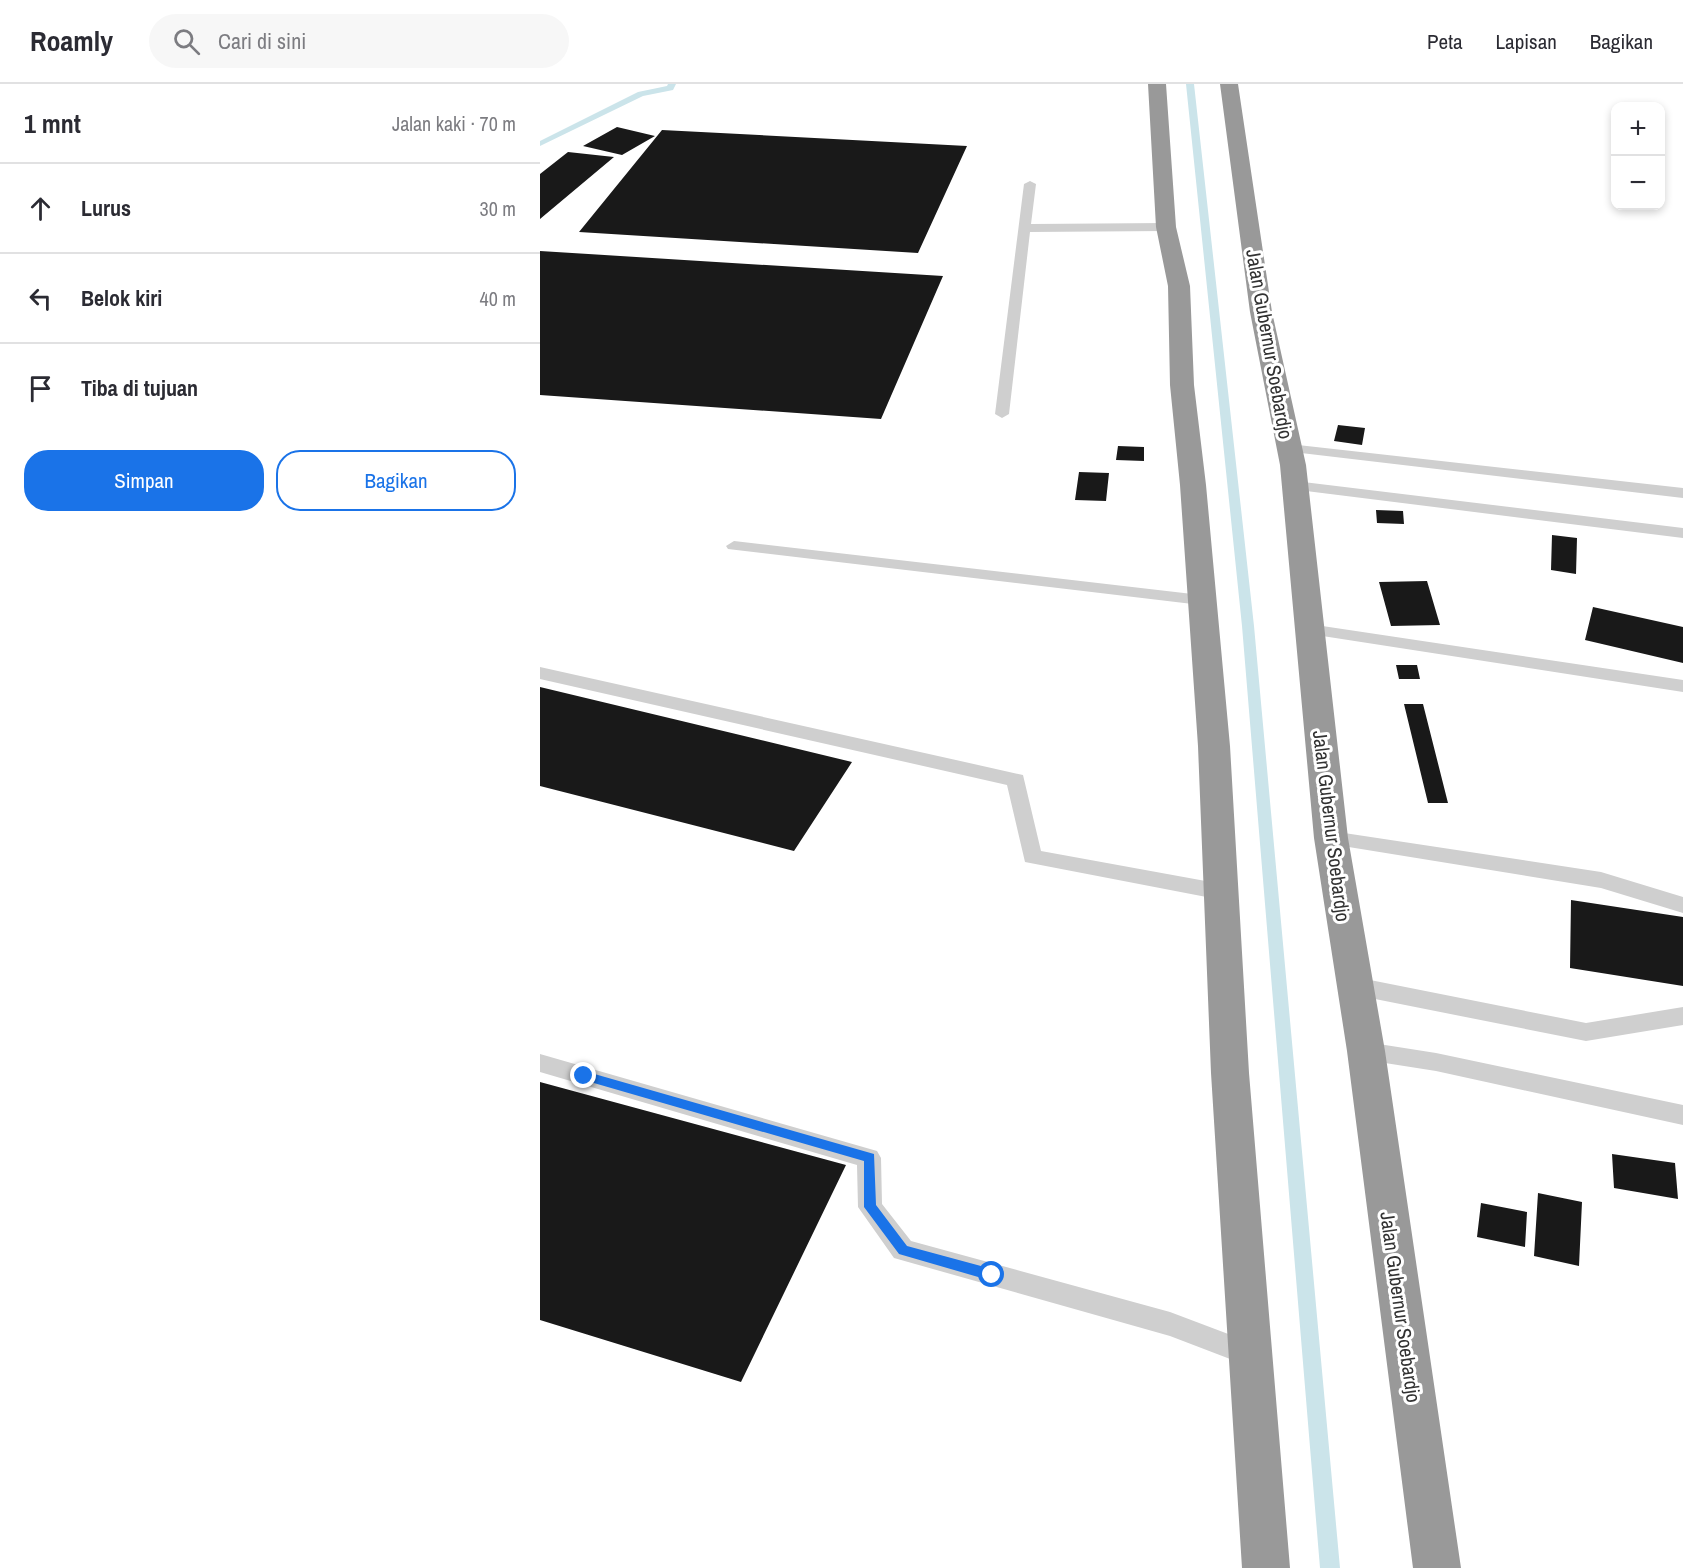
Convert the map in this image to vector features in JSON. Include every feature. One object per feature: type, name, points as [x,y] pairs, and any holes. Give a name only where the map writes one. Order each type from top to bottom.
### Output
[{"type":"highway","points":[[1157,84],[1166,227],[1179,286],[1182,385],[1193,485],[1214,757],[1230,1073],[1266,1568]]},
{"type":"highway","name":"Jalan Gubernur Soebardjo","points":[[1229,84],[1261,312],[1295,486],[1331,838],[1366,1051],[1437,1568]]},
{"type":"lane","points":[[1002,414],[1030,184]]},
{"type":"lane","points":[[1024,228],[1166,227]]},
{"type":"lane","points":[[1289,448],[1683,493]]},
{"type":"lane","points":[[1295,486],[1683,533]]},
{"type":"lane","points":[[734,546],[1201,600]]},
{"type":"lane","points":[[1308,630],[1683,686]]},
{"type":"lane","points":[[540,673],[1016,780],[1032,857],[1222,892]]},
{"type":"lane","points":[[1331,838],[1601,880],[1683,905]]},
{"type":"lane","points":[[1355,986],[1586,1032],[1683,1016]]},
{"type":"lane","points":[[1366,1051],[1436,1062],[1683,1115]]},
{"type":"lane","points":[[540,1063],[869,1158],[870,1207],[903,1250],[1170,1324],[1251,1355]]},
{"type":"building","points":[[617,127],[655,136],[622,155],[583,146]]},
{"type":"building","points":[[662,130],[967,146],[918,253],[579,232]]},
{"type":"building","points":[[568,152],[614,157],[540,219],[540,174]]},
{"type":"building","points":[[540,251],[943,276],[881,419],[540,395]]},
{"type":"building","points":[[1338,425],[1365,428],[1362,445],[1334,441]]},
{"type":"building","points":[[1118,446],[1144,447],[1144,461],[1116,460]]},
{"type":"building","points":[[1079,472],[1109,473],[1106,501],[1075,500]]},
{"type":"building","points":[[1376,510],[1403,511],[1404,524],[1377,523]]},
{"type":"building","points":[[1552,535],[1577,538],[1576,574],[1551,570]]},
{"type":"building","points":[[1427,581],[1440,625],[1391,626],[1379,582]]},
{"type":"building","points":[[1593,607],[1683,627],[1683,663],[1585,640]]},
{"type":"building","points":[[1396,665],[1417,665],[1420,679],[1399,679]]},
{"type":"building","points":[[540,687],[852,762],[794,851],[540,786]]},
{"type":"building","points":[[1404,704],[1423,704],[1448,803],[1428,803]]},
{"type":"building","points":[[1571,900],[1683,917],[1683,986],[1570,968]]},
{"type":"building","points":[[540,1082],[846,1165],[741,1382],[540,1320]]},
{"type":"building","points":[[1612,1154],[1675,1163],[1678,1199],[1614,1188]]},
{"type":"building","points":[[1538,1193],[1582,1202],[1579,1266],[1534,1256]]},
{"type":"building","points":[[1481,1203],[1527,1212],[1525,1247],[1477,1237]]},
{"type":"waterway","points":[[540,144],[641,94],[670,88],[672,84]]},
{"type":"waterway","points":[[1190,84],[1248,626],[1330,1568]]},
{"type":"route","points":[[584,1076],[869,1158],[870,1207],[903,1250],[992,1275]]}]
